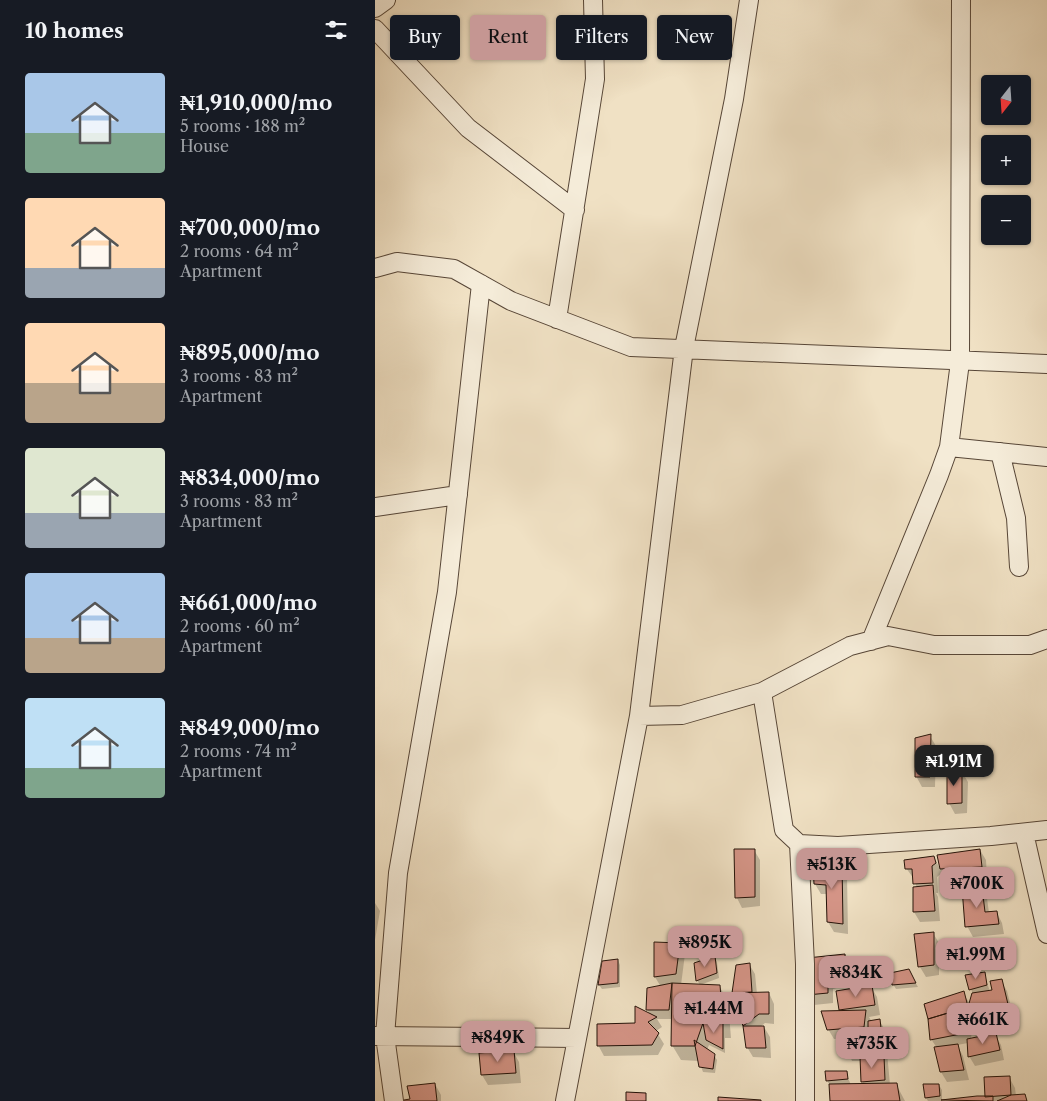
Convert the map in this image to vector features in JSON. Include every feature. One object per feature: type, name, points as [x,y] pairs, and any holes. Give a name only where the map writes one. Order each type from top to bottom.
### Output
[{"type":"street","points":[[375,8],[386,0]]},
{"type":"street","points":[[557,319],[595,79],[593,0]]},
{"type":"street","points":[[565,1101],[639,716],[684,348],[733,99],[749,0]]},
{"type":"street","points":[[871,641],[949,447],[960,362],[961,0]]},
{"type":"street","points":[[375,29],[468,128],[575,210]]},
{"type":"street","points":[[375,268],[397,262],[454,269],[511,301],[631,347],[960,362],[1047,364]]},
{"type":"street","points":[[394,1101],[380,1036],[398,873],[447,592],[481,284]]},
{"type":"street","points":[[949,447],[1047,457]]},
{"type":"street","points":[[1000,452],[1016,518],[1019,567]]},
{"type":"street","points":[[375,507],[458,495]]},
{"type":"street","points":[[639,716],[682,715],[762,692],[850,646],[888,636],[934,645],[1030,646],[1047,640]]},
{"type":"street","points":[[762,692],[784,830],[799,844],[838,846],[1047,830]]},
{"type":"street","points":[[1024,833],[1047,934]]},
{"type":"street","points":[[799,844],[805,964],[805,1101]]},
{"type":"street","points":[[380,1036],[577,1038]]},
{"type":"building","points":[[931,734],[930,777],[915,777],[915,738]]},
{"type":"building","points":[[947,770],[962,770],[962,803],[947,804]]},
{"type":"building","points":[[734,849],[755,849],[755,897],[735,898]]},
{"type":"building","points":[[980,849],[982,867],[940,869],[937,855]]},
{"type":"building","points":[[934,856],[936,863],[932,866],[933,883],[913,884],[912,869],[905,869],[904,860]]},
{"type":"building","points":[[842,863],[843,924],[827,922],[826,885],[814,884],[813,866]]},
{"type":"building","points":[[933,885],[935,911],[913,912],[913,887]]},
{"type":"building","points":[[982,887],[985,912],[997,911],[999,924],[965,927],[962,888]]},
{"type":"building","points":[[934,932],[934,965],[918,967],[914,934]]},
{"type":"building","points":[[654,942],[680,943],[676,974],[654,977]]},
{"type":"building","points":[[845,954],[846,974],[828,979],[828,993],[807,995],[807,958]]},
{"type":"building","points":[[715,956],[717,973],[696,981],[694,963]]},
{"type":"building","points":[[618,959],[618,983],[598,985],[602,961]]},
{"type":"building","points":[[750,963],[752,992],[732,993],[736,965]]},
{"type":"building","points":[[909,969],[916,983],[892,985],[890,973]]},
{"type":"building","points":[[862,971],[887,971],[886,980],[864,981]]},
{"type":"building","points":[[985,972],[987,985],[969,990],[965,975]]},
{"type":"building","points":[[1002,979],[1011,1017],[975,1026],[968,1007],[972,993],[992,990],[990,981]]},
{"type":"building","points":[[672,983],[669,1010],[646,1010],[647,988]]},
{"type":"building","points":[[672,983],[720,985],[723,1023],[703,1023],[695,1046],[671,1046]]},
{"type":"building","points":[[872,985],[875,1005],[839,1010],[836,991]]},
{"type":"building","points":[[964,991],[968,1007],[928,1019],[924,1004]]},
{"type":"building","points":[[769,992],[769,1014],[759,1014],[743,1026],[732,993]]},
{"type":"building","points":[[635,1006],[657,1017],[648,1022],[659,1033],[652,1045],[597,1046],[597,1024],[635,1023]]},
{"type":"building","points":[[968,1007],[966,1033],[930,1040],[928,1019]]},
{"type":"building","points":[[866,1010],[864,1027],[827,1030],[821,1011]]},
{"type":"building","points":[[880,1019],[884,1056],[868,1057],[868,1021]]},
{"type":"building","points":[[703,1023],[723,1023],[723,1049],[706,1040]]},
{"type":"building","points":[[743,1026],[764,1026],[766,1048],[746,1048]]},
{"type":"building","points":[[996,1033],[1000,1050],[968,1057],[967,1039]]},
{"type":"building","points":[[848,1037],[866,1040],[868,1057],[848,1057]]},
{"type":"building","points":[[694,1040],[715,1054],[713,1069],[699,1067]]},
{"type":"building","points":[[958,1044],[964,1070],[940,1072],[934,1047]]},
{"type":"building","points":[[514,1050],[516,1073],[481,1075],[479,1053]]},
{"type":"building","points":[[884,1056],[885,1080],[861,1082],[860,1057]]},
{"type":"building","points":[[825,1071],[847,1071],[848,1079],[826,1081]]},
{"type":"building","points":[[1010,1076],[1011,1095],[985,1097],[984,1077]]},
{"type":"building","points":[[435,1083],[437,1101],[398,1101],[410,1099],[407,1086]]},
{"type":"building","points":[[897,1083],[900,1101],[830,1101],[829,1084]]},
{"type":"building","points":[[923,1084],[939,1084],[940,1096],[925,1098]]},
{"type":"building","points":[[626,1092],[646,1093],[646,1101],[626,1101]]},
{"type":"building","points":[[1025,1094],[1027,1101],[997,1101],[1011,1095]]},
{"type":"building","points":[[993,1096],[993,1101],[941,1100]]},
{"type":"building","points":[[718,1097],[761,1100],[761,1101],[718,1101]]}]
